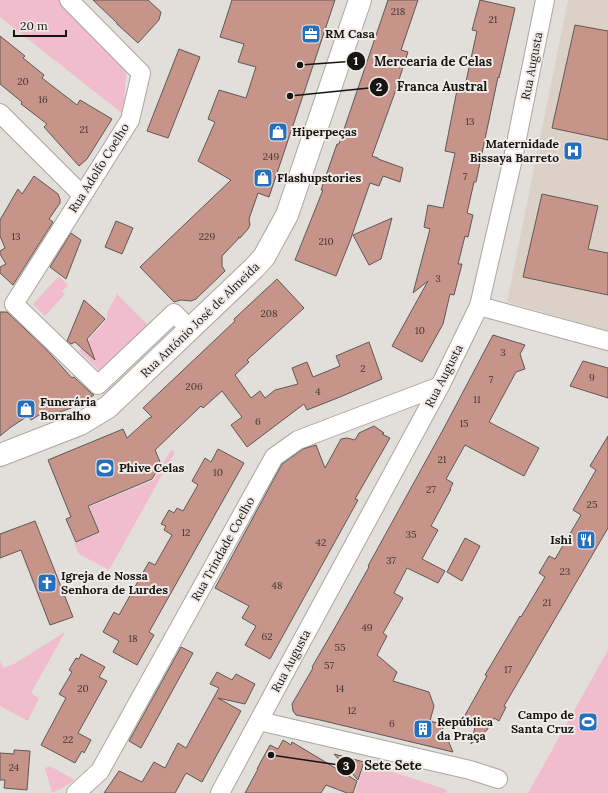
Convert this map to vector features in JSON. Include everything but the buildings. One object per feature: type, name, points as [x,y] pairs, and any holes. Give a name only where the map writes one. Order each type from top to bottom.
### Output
[{"type":"street","name":"Rua Adolfo Coelho","points":[[69,0],[141,73],[130,120],[7,307],[98,385],[174,313],[190,329]]},
{"type":"street","name":"Rua António José de Almeida","points":[[0,455],[80,424],[108,407],[261,260],[287,215],[360,0]]},
{"type":"street","name":"Rua Augusta","points":[[220,793],[440,386],[479,306],[512,164],[545,0]]},
{"type":"street","points":[[0,113],[82,195]]},
{"type":"street","points":[[479,306],[608,341]]},
{"type":"street","name":"Rua Trindade Coelho","points":[[76,793],[100,771],[274,457],[298,440],[440,386]]},
{"type":"street","points":[[259,721],[470,770],[498,779]]},
{"type":"shaded area","points":[[0,0],[64,0],[127,67],[123,114],[0,17]]},
{"type":"shaded area","name":"Maternidade Bissaya Barreto","points":[[568,0],[608,0],[608,331],[507,302]]},
{"type":"shaded area","points":[[59,276],[68,285],[62,291],[65,294],[45,316],[33,304]]},
{"type":"shaded area","points":[[117,294],[148,325],[103,370],[100,371],[79,351],[107,319],[107,313]]},
{"type":"shaded area","points":[[171,450],[175,452],[109,570],[79,554],[74,543],[100,533],[89,507],[154,480]]},
{"type":"shaded area","points":[[65,632],[31,693],[39,698],[28,721],[0,706],[0,661],[3,668],[14,664]]},
{"type":"shaded area","name":"Campo de Santa Cruz","points":[[608,650],[608,793],[528,793]]},
{"type":"shaded area","points":[[365,763],[445,789],[447,793],[355,793]]},
{"type":"shaded area","points":[[50,766],[75,780],[52,793],[45,768]]},
{"type":"place","name":"RM Casa","points":[[311,34]]},
{"type":"place","name":"Mercearia de Celas","points":[[300,65]]},
{"type":"place","name":"Franca Austral","points":[[290,96]]},
{"type":"place","name":"Hiperpeças","points":[[278,132]]},
{"type":"place","name":"Maternidade Bissaya Barreto","points":[[573,151]]},
{"type":"place","name":"Flashupstories","points":[[263,178]]},
{"type":"place","name":"Funerária Borralho","points":[[26,409]]},
{"type":"place","name":"Phive Celas","points":[[105,468]]},
{"type":"place","name":"Ishi","points":[[586,540]]},
{"type":"place","name":"Igreja de Nossa Senhora de Lurdes","points":[[47,583]]},
{"type":"place","name":"Campo de Santa Cruz","points":[[588,722]]},
{"type":"place","name":"República da Praça","points":[[423,729]]},
{"type":"place","name":"Sete Sete","points":[[271,755]]}]
